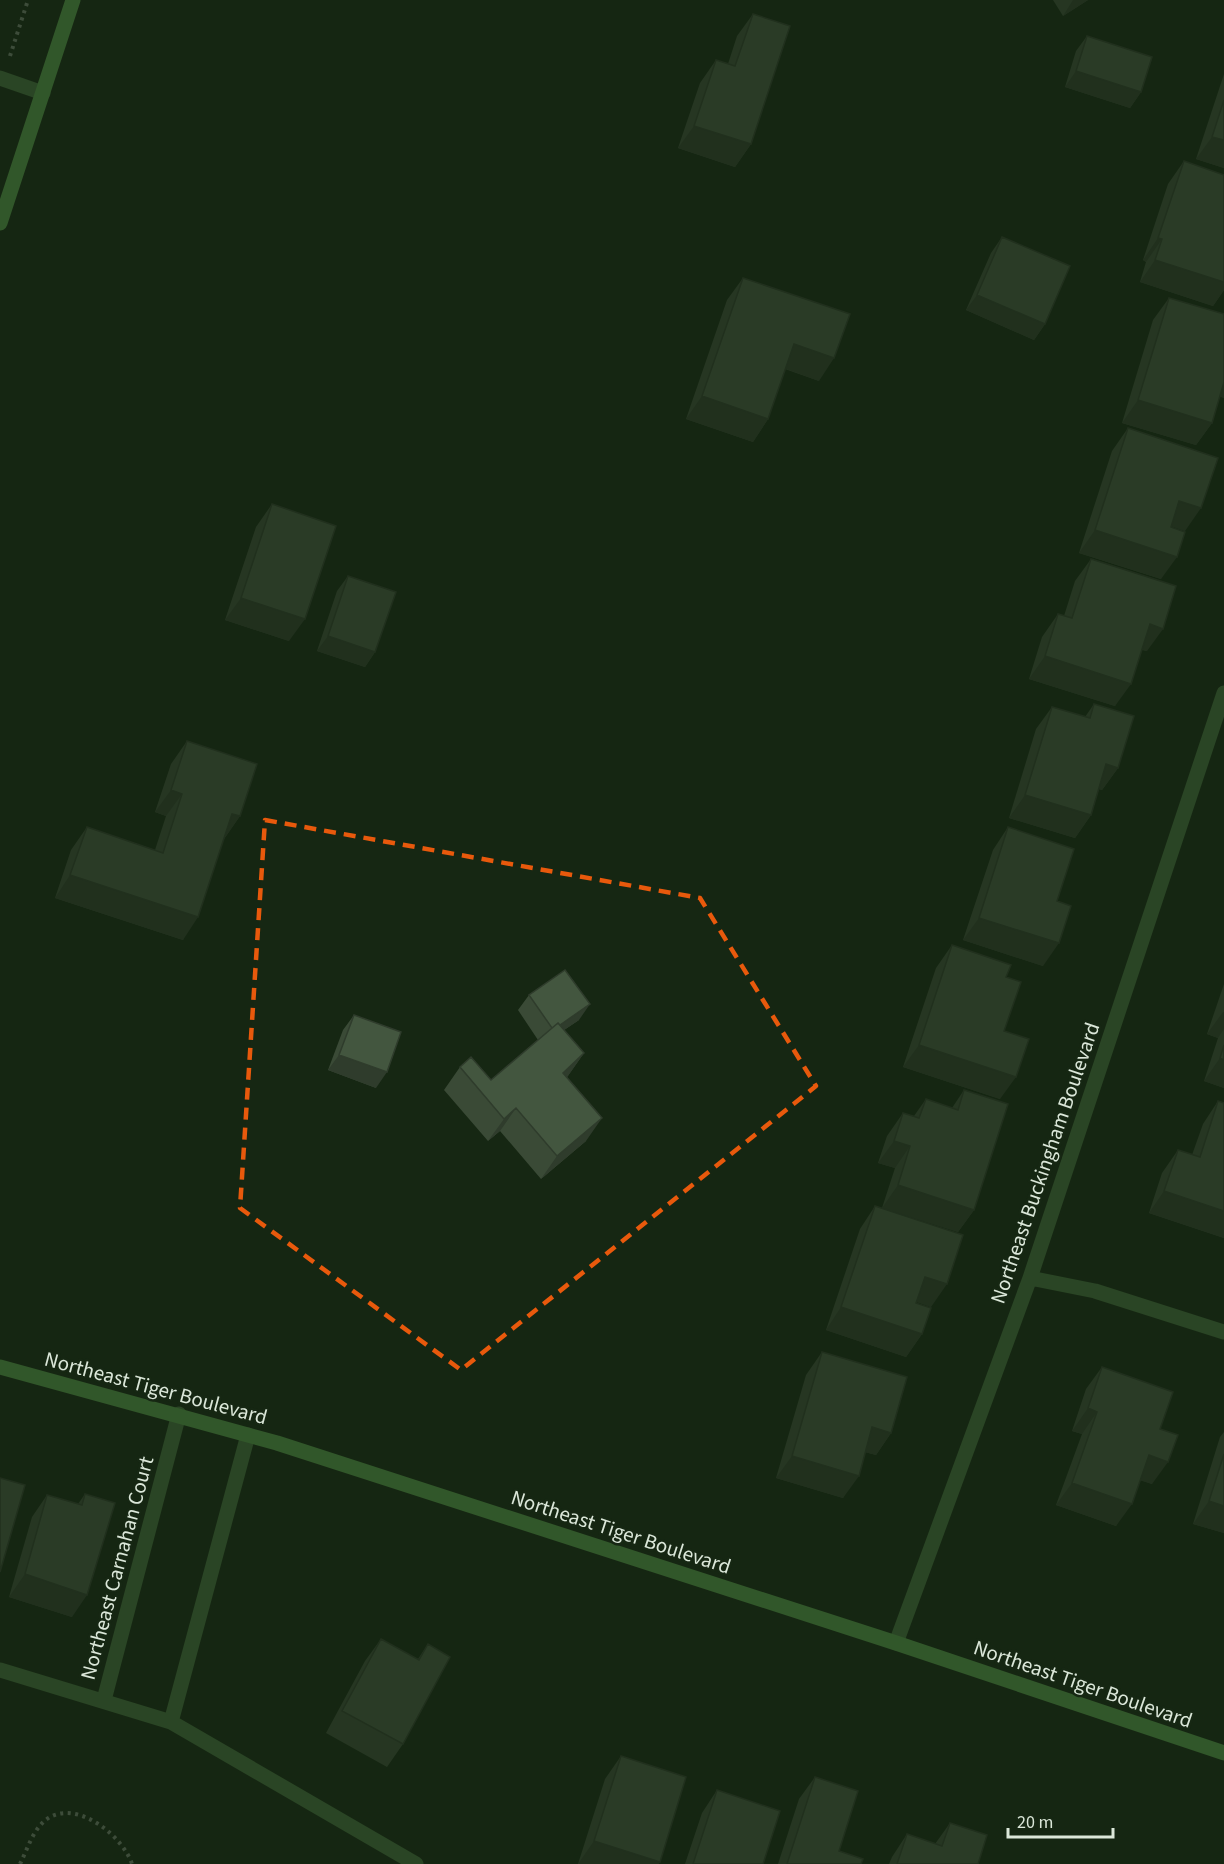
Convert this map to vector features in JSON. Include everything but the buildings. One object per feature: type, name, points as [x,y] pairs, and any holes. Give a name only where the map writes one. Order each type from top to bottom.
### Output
[{"type":"street","points":[[0,223],[73,0]]},
{"type":"street","points":[[1,78],[43,93]]},
{"type":"street","name":"Northeast Buckingham Boulevard","points":[[896,1643],[1030,1278],[1224,693]]},
{"type":"street","points":[[1030,1278],[1095,1291],[1224,1332]]},
{"type":"street","name":"Northeast Tiger Boulevard","points":[[0,1367],[179,1414],[248,1435],[896,1643],[1224,1753]]},
{"type":"street","name":"Northeast Carnahan Court","points":[[179,1414],[104,1700],[171,1722],[416,1864]]},
{"type":"street","points":[[171,1722],[248,1435]]},
{"type":"street","points":[[0,1670],[104,1700]]},
{"type":"path","points":[[1,78],[28,0]]},
{"type":"path","points":[[20,1864],[38,1827],[50,1817],[63,1813],[88,1818],[99,1824],[127,1852],[132,1864]]},
{"type":"highlighted area","points":[[265,820],[700,898],[816,1086],[461,1370],[240,1208]]}]
